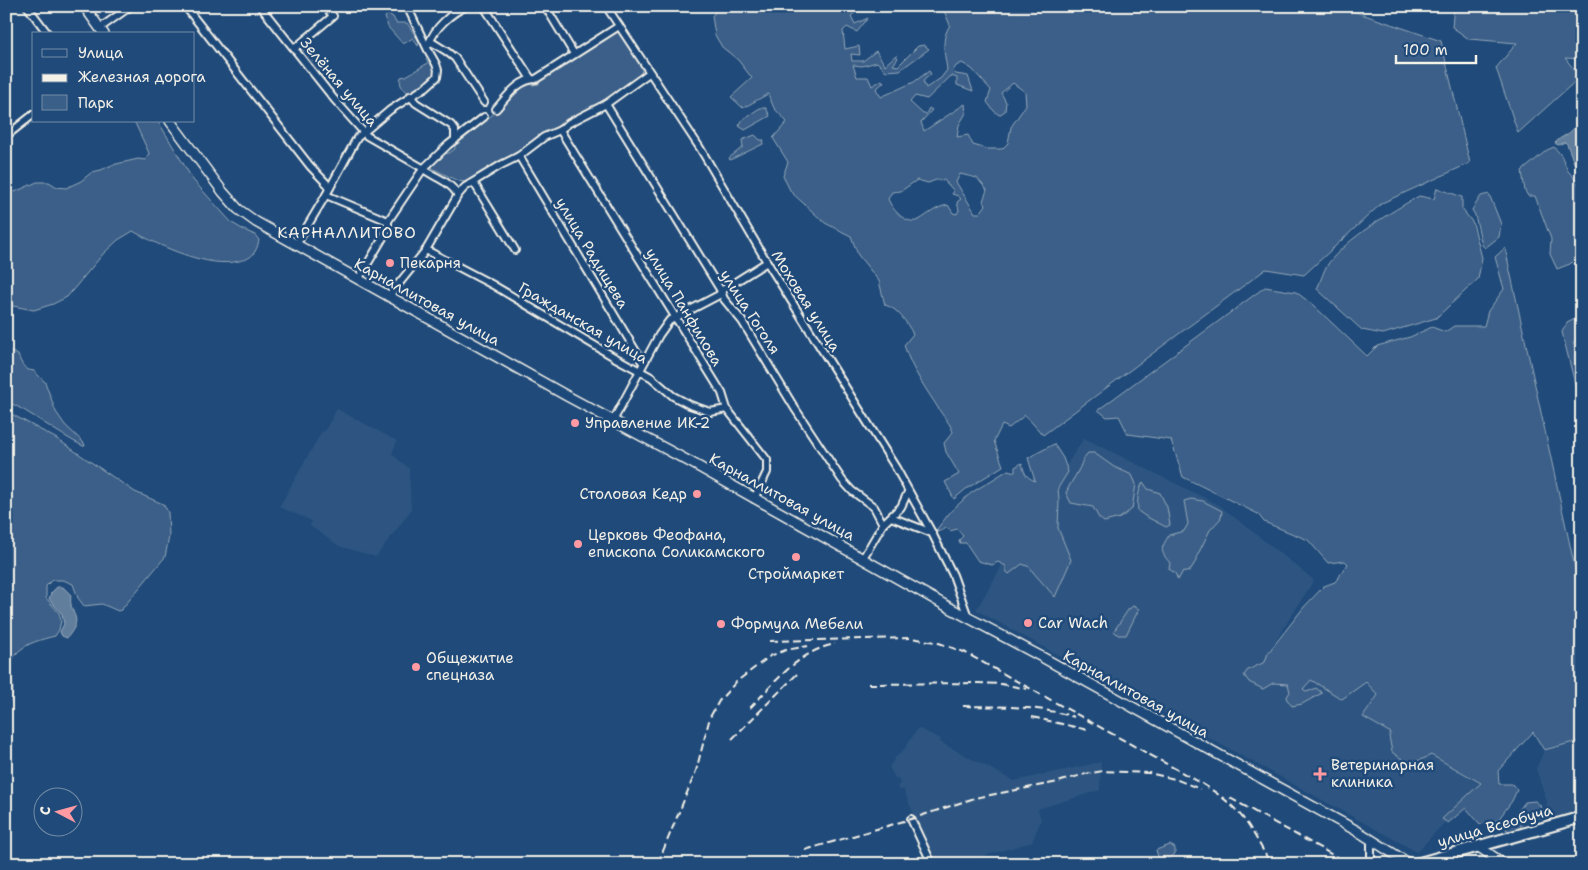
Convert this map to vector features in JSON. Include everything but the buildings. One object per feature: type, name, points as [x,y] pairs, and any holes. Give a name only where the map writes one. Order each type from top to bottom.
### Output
[{"type":"main road","name":"улица Всеобуча","points":[[1416,864],[1582,817]]},
{"type":"street","points":[[27,6],[46,32]]},
{"type":"street","points":[[84,6],[102,31],[130,6]]},
{"type":"street","points":[[185,6],[310,166],[330,187]]},
{"type":"street","name":"Зелёная улица","points":[[260,6],[334,99],[367,136],[452,186],[458,195]]},
{"type":"street","points":[[295,48],[332,16],[325,6]]},
{"type":"street","points":[[296,245],[357,138],[390,110],[436,79],[438,72],[436,64],[407,6]]},
{"type":"street","points":[[428,50],[434,32],[458,11],[467,6]]},
{"type":"street","points":[[482,6],[530,79]]},
{"type":"street","points":[[545,6],[574,54]]},
{"type":"street","name":"Моховая улица","points":[[606,6],[700,148],[767,262],[896,468],[953,575],[968,617]]},
{"type":"street","points":[[496,109],[510,93],[530,79],[536,79],[619,26]]},
{"type":"street","points":[[430,41],[455,58],[484,102]]},
{"type":"street","points":[[388,297],[426,250],[458,195],[465,188],[519,156],[544,137],[606,104],[649,73]]},
{"type":"street","points":[[410,96],[416,103],[451,125],[455,130],[454,140]]},
{"type":"street","name":"улица Гоголя","points":[[606,104],[722,291],[724,298],[742,321],[794,407],[842,480],[852,491],[874,507],[882,524]]},
{"type":"street","points":[[6,136],[32,116]]},
{"type":"street","points":[[358,280],[384,236],[388,228],[388,221],[423,169],[454,140],[484,117]]},
{"type":"street","name":"Карналлитовая улица","points":[[171,122],[222,192],[238,209],[256,222],[388,297],[692,463],[1373,841],[1410,864]]},
{"type":"street","name":"улица Панфилова","points":[[560,130],[722,393],[727,409],[767,460],[767,472],[754,499]]},
{"type":"street","name":"улица Радищева","points":[[519,156],[643,363]]},
{"type":"street","points":[[474,183],[515,250]]},
{"type":"street","points":[[326,195],[388,221]]},
{"type":"street","name":"Гражданская улица","points":[[426,250],[494,285],[639,371],[651,376],[673,396],[690,405],[710,412],[727,409]]},
{"type":"street","points":[[613,421],[643,363],[669,321],[719,295],[722,291],[767,262]]},
{"type":"street","points":[[863,558],[882,524],[900,507],[908,492]]},
{"type":"street","points":[[891,517],[932,533]]},
{"type":"street","points":[[911,819],[932,864]]},
{"type":"street","points":[[1370,864],[1373,841]]},
{"type":"street","points":[[1479,847],[1504,864]]},
{"type":"shaded area","points":[[1582,109],[1582,171],[1574,163],[1567,144],[1565,142],[1558,145],[1555,143],[1574,128]]},
{"type":"shaded area","points":[[337,409],[397,441],[392,454],[409,468],[411,510],[376,557],[339,546],[310,526],[312,521],[279,507],[322,431],[324,432]]},
{"type":"shaded area","points":[[1084,438],[1219,505],[1314,580],[1268,653],[1366,682],[1378,695],[1363,717],[1481,784],[1417,852],[976,610],[1007,557]]},
{"type":"shaded area","points":[[57,587],[63,587],[71,595],[72,608],[76,620],[73,630],[67,638],[62,636],[60,632],[64,624],[62,614],[49,599],[51,593]]},
{"type":"shaded area","points":[[918,728],[941,739],[940,742],[1014,781],[1101,762],[1100,790],[1038,809],[1041,820],[1032,842],[957,864],[935,864],[903,789],[899,791],[897,786],[900,784],[898,778],[895,778],[889,767],[905,748]]},
{"type":"shaded area","points":[[1582,740],[1582,811],[1546,822],[1547,801],[1536,769],[1544,750]]},
{"type":"green space","points":[[716,6],[854,6],[856,12],[851,16],[855,24],[868,18],[857,32],[847,27],[843,31],[845,49],[859,46],[860,55],[851,54],[852,61],[863,61],[876,51],[885,65],[896,55],[898,58],[893,65],[898,66],[918,46],[924,45],[929,49],[900,70],[886,71],[877,62],[862,66],[853,65],[857,77],[868,77],[872,86],[882,80],[884,82],[876,89],[881,97],[914,82],[929,71],[931,74],[923,81],[926,88],[941,78],[947,70],[944,42],[950,25],[942,6],[1194,6],[1197,8],[1199,6],[1338,6],[1441,41],[1470,163],[1382,203],[1304,275],[1266,269],[1043,435],[1025,415],[1009,428],[1002,425],[994,441],[1003,466],[966,489],[954,499],[945,482],[959,474],[946,452],[944,443],[953,432],[920,379],[907,354],[904,345],[913,334],[898,313],[885,305],[879,281],[858,255],[851,236],[825,223],[791,192],[783,176],[788,162],[773,138],[787,122],[774,108],[768,94],[743,108],[731,97],[752,78],[738,60],[722,47],[715,35],[712,16],[717,9]],"holes":[[[962,63],[972,69],[991,90],[987,102],[999,115],[1005,111],[1006,102],[1001,93],[1013,83],[1025,92],[1026,105],[1011,127],[1008,143],[1002,149],[987,149],[973,145],[968,135],[957,137],[959,125],[966,113],[965,104],[924,131],[921,122],[932,110],[929,108],[926,114],[923,114],[910,102],[915,96],[927,99],[951,76],[957,78],[957,85],[973,91],[968,76],[956,74],[953,71],[956,66]],[[960,174],[977,178],[987,190],[983,201],[986,205],[980,213],[975,213],[956,182]],[[917,180],[928,183],[944,180],[954,191],[952,194],[961,199],[957,202],[959,210],[957,214],[953,213],[948,205],[936,209],[919,220],[909,221],[896,212],[888,199],[892,192],[901,191]]]},
{"type":"green space","points":[[1454,6],[1582,6],[1582,59],[1565,58],[1580,77],[1518,133],[1496,68],[1517,43],[1469,39],[1452,27]]},
{"type":"green space","points":[[388,14],[393,17],[396,23],[407,23],[419,41],[418,46],[413,38],[403,44],[388,27],[385,17]]},
{"type":"green space","points":[[612,32],[621,33],[642,67],[641,76],[607,101],[517,154],[501,160],[477,177],[465,182],[458,181],[432,168],[433,164],[441,159],[444,154],[455,149],[457,140],[496,112],[519,89],[529,84],[539,84],[543,76]]},
{"type":"green space","points":[[302,49],[316,55],[323,63],[330,76],[328,80],[321,77],[300,51]]},
{"type":"green space","points":[[426,59],[431,59],[437,70],[435,77],[411,94],[408,93],[401,85],[401,77],[428,63]]},
{"type":"green space","points":[[760,108],[766,108],[770,116],[745,130],[739,126],[743,119]]},
{"type":"green space","points":[[134,122],[159,122],[193,180],[232,223],[255,235],[259,240],[253,254],[239,261],[227,263],[213,262],[185,255],[133,231],[118,240],[103,254],[67,297],[34,310],[13,306],[6,302],[6,196],[37,182],[49,182],[57,187],[66,188],[81,181],[92,172],[112,165],[138,159],[146,160],[149,153]]},
{"type":"green space","points":[[755,135],[760,140],[764,140],[763,144],[730,160],[729,158],[743,147],[742,140]]},
{"type":"green space","points":[[1554,147],[1561,155],[1568,171],[1582,190],[1582,235],[1579,237],[1582,243],[1582,252],[1570,264],[1557,269],[1550,254],[1551,239],[1535,196],[1528,196],[1525,191],[1522,171],[1547,150]]},
{"type":"green space","points":[[1437,188],[1462,197],[1462,209],[1473,223],[1482,258],[1478,279],[1436,318],[1383,334],[1362,330],[1317,289],[1326,267],[1336,254],[1370,226],[1419,196],[1434,199]]},
{"type":"green space","points":[[1489,194],[1501,224],[1499,237],[1485,248],[1482,245],[1475,215],[1472,210],[1481,196]]},
{"type":"green space","points":[[1505,248],[1582,600],[1582,740],[1544,750],[1533,732],[1498,771],[1499,784],[1512,784],[1517,790],[1512,801],[1498,820],[1480,824],[1466,808],[1448,823],[1442,819],[1481,783],[1431,755],[1420,760],[1406,761],[1392,752],[1389,736],[1391,733],[1363,717],[1378,695],[1366,682],[1342,699],[1311,680],[1303,689],[1307,692],[1316,688],[1322,693],[1302,704],[1292,706],[1286,698],[1290,692],[1288,684],[1273,683],[1263,689],[1249,682],[1244,675],[1248,670],[1265,662],[1268,653],[1304,607],[1324,586],[1335,582],[1348,564],[1345,561],[1328,563],[1308,540],[1264,522],[1258,514],[1183,477],[1171,440],[1128,434],[1119,416],[1107,417],[1098,410],[1265,287],[1296,292],[1313,305],[1367,356],[1377,346],[1410,337],[1432,327],[1445,332],[1454,326],[1484,326],[1488,311],[1504,289],[1495,257]]},
{"type":"green space","points":[[1575,319],[1582,322],[1582,335],[1579,335],[1573,343],[1576,349],[1582,351],[1582,412],[1562,332],[1567,323]]},
{"type":"green space","points":[[6,326],[10,351],[18,355],[26,368],[34,371],[45,382],[56,412],[65,425],[85,446],[73,441],[26,411],[6,401]]},
{"type":"green space","points":[[6,411],[57,439],[135,492],[163,504],[168,512],[169,537],[165,557],[121,610],[118,611],[102,604],[84,606],[78,598],[73,584],[63,580],[52,580],[46,586],[46,598],[59,613],[61,621],[59,630],[55,636],[29,644],[16,654],[12,667],[12,696],[6,706]]},
{"type":"green space","points":[[1054,444],[1063,458],[1068,472],[1058,488],[1058,528],[1071,560],[1055,597],[1030,567],[1022,564],[1009,574],[1006,571],[1006,566],[998,562],[992,565],[978,561],[966,543],[960,543],[959,540],[963,536],[957,529],[950,531],[947,528],[938,532],[937,529],[951,511],[971,493],[1008,470],[1015,472],[1015,467],[1022,463],[1026,474],[1035,481],[1028,458]]},
{"type":"green space","points":[[1088,453],[1094,453],[1114,467],[1132,475],[1136,484],[1132,509],[1120,518],[1104,522],[1099,518],[1093,507],[1071,503],[1066,493]]},
{"type":"green space","points":[[1143,482],[1148,489],[1160,493],[1167,507],[1170,525],[1166,527],[1138,511],[1138,496]]},
{"type":"green space","points":[[1191,499],[1203,501],[1222,511],[1221,518],[1210,530],[1189,572],[1183,571],[1178,580],[1175,573],[1169,569],[1170,563],[1162,549],[1169,535],[1184,531],[1188,524],[1184,501]]},
{"type":"green space","points":[[1133,606],[1139,609],[1126,635],[1118,635],[1114,631],[1128,610]]},
{"type":"green space","points":[[1535,801],[1540,805],[1542,817],[1521,820],[1521,827],[1512,831],[1506,830],[1525,802]]},
{"type":"green space","points":[[1170,845],[1175,848],[1175,854],[1170,858],[1159,860],[1156,850]]},
{"type":"railway","points":[[770,641],[910,638],[936,642],[964,652],[1216,793],[1242,817],[1271,864]]},
{"type":"railway","points":[[750,708],[778,678],[799,660],[810,653],[835,644]]},
{"type":"railway","points":[[658,863],[696,771],[710,717],[719,701],[736,682],[770,656],[786,650],[808,646]]},
{"type":"railway","points":[[732,739],[799,672]]},
{"type":"railway","points":[[868,684],[978,683],[1001,684],[1027,689]]},
{"type":"railway","points":[[963,706],[1046,710],[1074,717]]},
{"type":"railway","points":[[1032,717],[1088,730]]},
{"type":"railway","points":[[805,850],[975,798],[1103,771],[1149,773],[1175,779],[1200,789]]},
{"type":"railway","points":[[1230,798],[1349,864]]},
{"type":"place","name":"Пекарня","points":[[390,263]]},
{"type":"place","name":"Управление ИК-2","points":[[575,423]]},
{"type":"place","name":"Столовая Кедр","points":[[697,494]]},
{"type":"place","name":"Церковь Феофана, епископа Соликамского","points":[[578,544]]},
{"type":"place","name":"Строймаркет","points":[[796,557]]},
{"type":"place","name":"Car Wach","points":[[1028,623]]},
{"type":"place","name":"Формула Мебели","points":[[721,624]]},
{"type":"place","name":"Общежитие спецназа","points":[[416,667]]},
{"type":"place","name":"Ветеринарная клиника","points":[[1320,774]]},
{"type":"district","name":"КАРНАЛЛИТОВО","points":[[347,232]]}]
